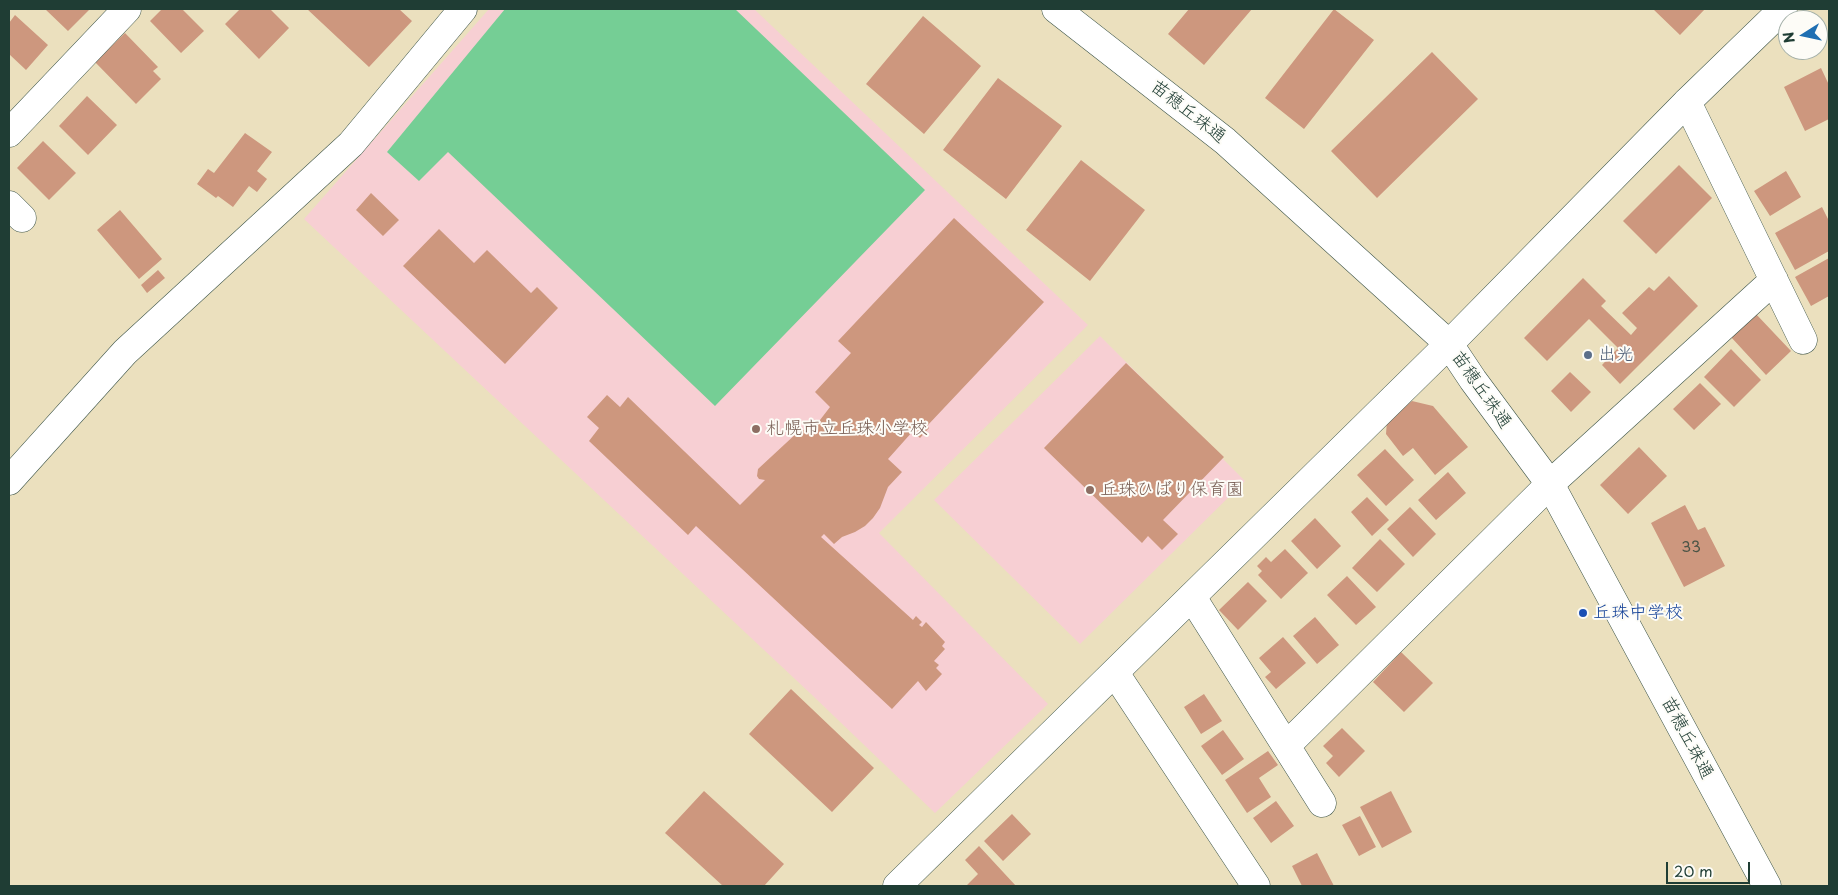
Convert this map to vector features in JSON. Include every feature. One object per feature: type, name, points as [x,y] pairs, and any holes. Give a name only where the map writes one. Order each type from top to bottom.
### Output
[{"type":"street","points":[[9,133],[127,9]]},
{"type":"street","points":[[9,481],[125,352],[351,144],[463,9]]},
{"type":"street","name":"苗穂丘珠通","points":[[1056,9],[1225,141],[1449,344],[1473,380],[1550,484],[1767,886]]},
{"type":"street","points":[[897,886],[1449,344],[1687,102],[1783,9]]},
{"type":"street","points":[[1687,102],[1803,340]]},
{"type":"street","points":[[1286,746],[1550,484],[1774,280]]},
{"type":"street","points":[[1192,598],[1322,803]]},
{"type":"street","points":[[1115,674],[1256,886]]},
{"type":"shaded area","name":"札幌市立丘珠小学校","points":[[489,9],[754,9],[1088,325],[879,533],[1048,704],[935,813],[811,694],[304,219]]},
{"type":"shaded area","name":"丘珠ひばり保育園","points":[[1100,336],[1245,481],[1080,644],[934,500]]},
{"type":"green space","points":[[505,9],[735,9],[925,190],[715,406],[448,152],[419,181],[387,152]]},
{"type":"building","points":[[45,9],[90,9],[68,31]]},
{"type":"building","points":[[162,9],[182,9],[204,31],[181,53],[150,21]]},
{"type":"building","points":[[240,9],[270,9],[289,28],[259,59],[225,24]]},
{"type":"building","points":[[307,9],[399,9],[412,21],[369,67]]},
{"type":"building","points":[[1189,9],[1252,9],[1204,65],[1168,34]]},
{"type":"building","points":[[1334,9],[1374,40],[1304,129],[1265,98]]},
{"type":"building","points":[[1653,9],[1705,9],[1680,35]]},
{"type":"building","points":[[15,15],[48,45],[26,70],[9,54],[9,23]]},
{"type":"building","points":[[923,16],[981,66],[924,134],[866,84]]},
{"type":"building","points":[[125,33],[158,67],[153,71],[161,79],[136,104],[95,62]]},
{"type":"building","points":[[1432,52],[1478,99],[1377,198],[1331,151]]},
{"type":"building","points":[[1821,68],[1829,85],[1829,119],[1805,131],[1784,87]]},
{"type":"building","points":[[998,78],[1062,126],[1006,199],[943,150]]},
{"type":"building","points":[[87,96],[117,125],[88,155],[59,126]]},
{"type":"building","points":[[245,133],[272,152],[257,171],[267,179],[257,192],[249,186],[233,207],[218,196],[216,198],[197,184],[208,169],[214,173]]},
{"type":"building","points":[[43,141],[76,173],[49,200],[17,168]]},
{"type":"building","points":[[1081,160],[1145,210],[1090,281],[1026,230]]},
{"type":"building","points":[[1679,165],[1712,198],[1656,254],[1623,221]]},
{"type":"building","points":[[1786,171],[1801,197],[1770,216],[1754,191]]},
{"type":"building","points":[[371,193],[399,220],[383,236],[356,210]]},
{"type":"building","points":[[1822,207],[1829,221],[1829,251],[1795,270],[1775,233]]},
{"type":"building","points":[[120,210],[162,259],[139,279],[97,230]]},
{"type":"building","points":[[954,218],[1044,302],[927,426],[929,428],[920,438],[913,431],[888,459],[902,472],[888,487],[880,508],[873,518],[865,526],[842,537],[834,544],[824,534],[821,537],[913,620],[916,616],[922,622],[919,625],[922,627],[926,622],[945,642],[942,646],[945,649],[934,661],[939,665],[936,668],[942,674],[926,691],[918,681],[892,709],[696,526],[688,535],[589,441],[599,428],[587,417],[607,395],[620,407],[628,397],[740,505],[765,480],[759,479],[757,476],[758,469],[799,431],[803,430],[810,433],[830,407],[815,392],[851,353],[838,341]]},
{"type":"building","points":[[439,229],[474,263],[487,250],[531,293],[537,287],[558,308],[505,364],[403,266]]},
{"type":"building","points":[[1829,258],[1829,296],[1811,306],[1795,277]]},
{"type":"building","points":[[158,270],[165,278],[147,293],[141,285]]},
{"type":"building","points":[[1669,276],[1698,306],[1620,384],[1602,365],[1618,348],[1589,319],[1547,361],[1524,338],[1583,278],[1606,301],[1601,306],[1631,335],[1637,328],[1622,313],[1649,287],[1654,291]]},
{"type":"building","points":[[1756,314],[1791,351],[1766,375],[1731,337]]},
{"type":"building","points":[[1731,349],[1761,380],[1734,407],[1704,377]]},
{"type":"building","points":[[1126,363],[1224,457],[1163,520],[1178,534],[1162,550],[1148,536],[1142,543],[1044,448]]},
{"type":"building","points":[[1570,372],[1591,392],[1571,412],[1551,391]]},
{"type":"building","points":[[1700,383],[1721,404],[1694,430],[1673,409]]},
{"type":"building","points":[[1412,401],[1433,406],[1468,447],[1435,475],[1413,448],[1403,456],[1386,434],[1387,421]]},
{"type":"building","points":[[1639,447],[1667,476],[1628,514],[1600,485]]},
{"type":"building","points":[[1385,449],[1414,480],[1386,506],[1357,475]]},
{"type":"building","points":[[1448,472],[1466,493],[1436,520],[1418,500]]},
{"type":"building","points":[[1367,497],[1389,520],[1372,536],[1351,512]]},
{"type":"building","points":[[1685,505],[1698,530],[1705,527],[1725,566],[1684,587],[1651,523]]},
{"type":"building","points":[[1410,507],[1436,534],[1413,557],[1387,529]]},
{"type":"building","points":[[1315,518],[1341,546],[1317,569],[1291,541]]},
{"type":"building","points":[[1380,539],[1405,564],[1377,592],[1352,568]]},
{"type":"building","points":[[1285,549],[1308,573],[1281,599],[1258,575],[1262,571],[1257,566],[1266,557],[1271,562]]},
{"type":"building","points":[[1347,576],[1376,607],[1356,625],[1327,595]]},
{"type":"building","points":[[1248,582],[1267,601],[1238,630],[1219,610]]},
{"type":"building","points":[[1315,617],[1339,645],[1317,664],[1293,636]]},
{"type":"building","points":[[1283,637],[1306,663],[1276,689],[1265,677],[1271,672],[1259,658]]},
{"type":"building","points":[[1401,652],[1433,683],[1404,712],[1373,682]]},
{"type":"building","points":[[791,689],[874,768],[832,812],[749,734]]},
{"type":"building","points":[[1204,694],[1222,721],[1201,734],[1184,707]]},
{"type":"building","points":[[1342,728],[1365,751],[1339,777],[1326,763],[1333,756],[1323,746]]},
{"type":"building","points":[[1223,730],[1244,759],[1222,775],[1201,746]]},
{"type":"building","points":[[1268,751],[1278,765],[1259,778],[1271,797],[1247,813],[1225,780]]},
{"type":"building","points":[[704,791],[784,864],[764,886],[723,886],[665,833]]},
{"type":"building","points":[[1391,791],[1412,832],[1382,848],[1360,807]]},
{"type":"building","points":[[1276,801],[1294,826],[1271,843],[1253,818]]},
{"type":"building","points":[[1012,814],[1031,834],[1003,861],[984,841]]},
{"type":"building","points":[[1360,816],[1376,847],[1359,856],[1342,825]]},
{"type":"building","points":[[979,846],[1016,886],[966,886],[978,874],[965,860]]},
{"type":"building","points":[[1317,853],[1334,886],[1302,886],[1292,866]]},
{"type":"place","name":"出光","points":[[1588,355]]},
{"type":"place","name":"札幌市立丘珠小学校","points":[[756,429]]},
{"type":"place","name":"丘珠ひばり保育園","points":[[1090,490]]},
{"type":"place","name":"丘珠中学校","points":[[1583,613]]}]
